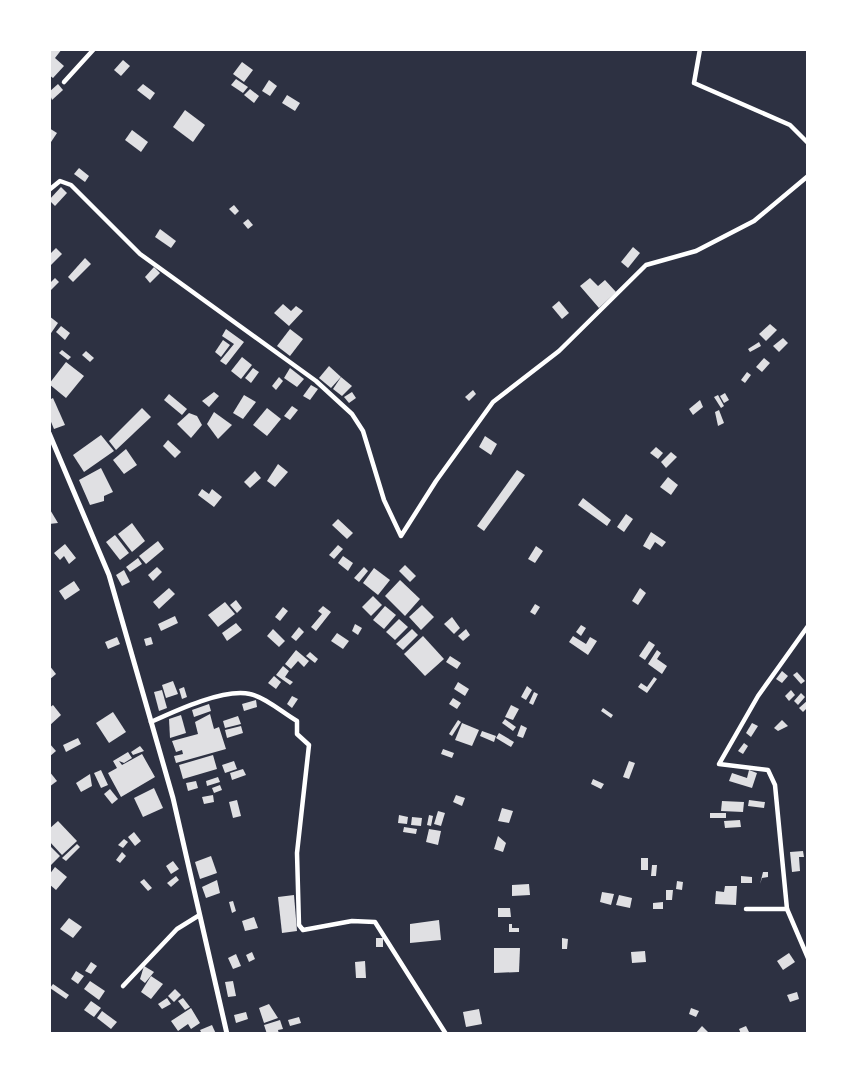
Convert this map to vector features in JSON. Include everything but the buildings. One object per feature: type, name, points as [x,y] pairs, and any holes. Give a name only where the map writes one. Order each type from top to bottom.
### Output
[{"type":"street","points":[[64,82],[94,49]]},
{"type":"street","points":[[700,49],[694,83],[790,125],[808,143]]},
{"type":"street","points":[[49,190],[60,181],[71,185],[140,254],[316,381],[352,414],[363,431],[384,500],[401,536],[436,481],[493,402],[559,351],[646,265],[696,251],[754,221],[808,176]]},
{"type":"street","points":[[49,433],[109,575],[173,798],[227,1034]]},
{"type":"street","points":[[808,626],[773,672],[719,764],[768,770],[775,785],[787,909],[808,958]]},
{"type":"street","points":[[151,722],[186,706],[235,694],[251,694],[297,721],[297,734],[309,745],[297,853],[299,925],[303,930],[352,921],[375,922],[446,1034]]},
{"type":"street","points":[[746,909],[787,909]]},
{"type":"street","points":[[123,986],[177,929],[198,916]]}]
